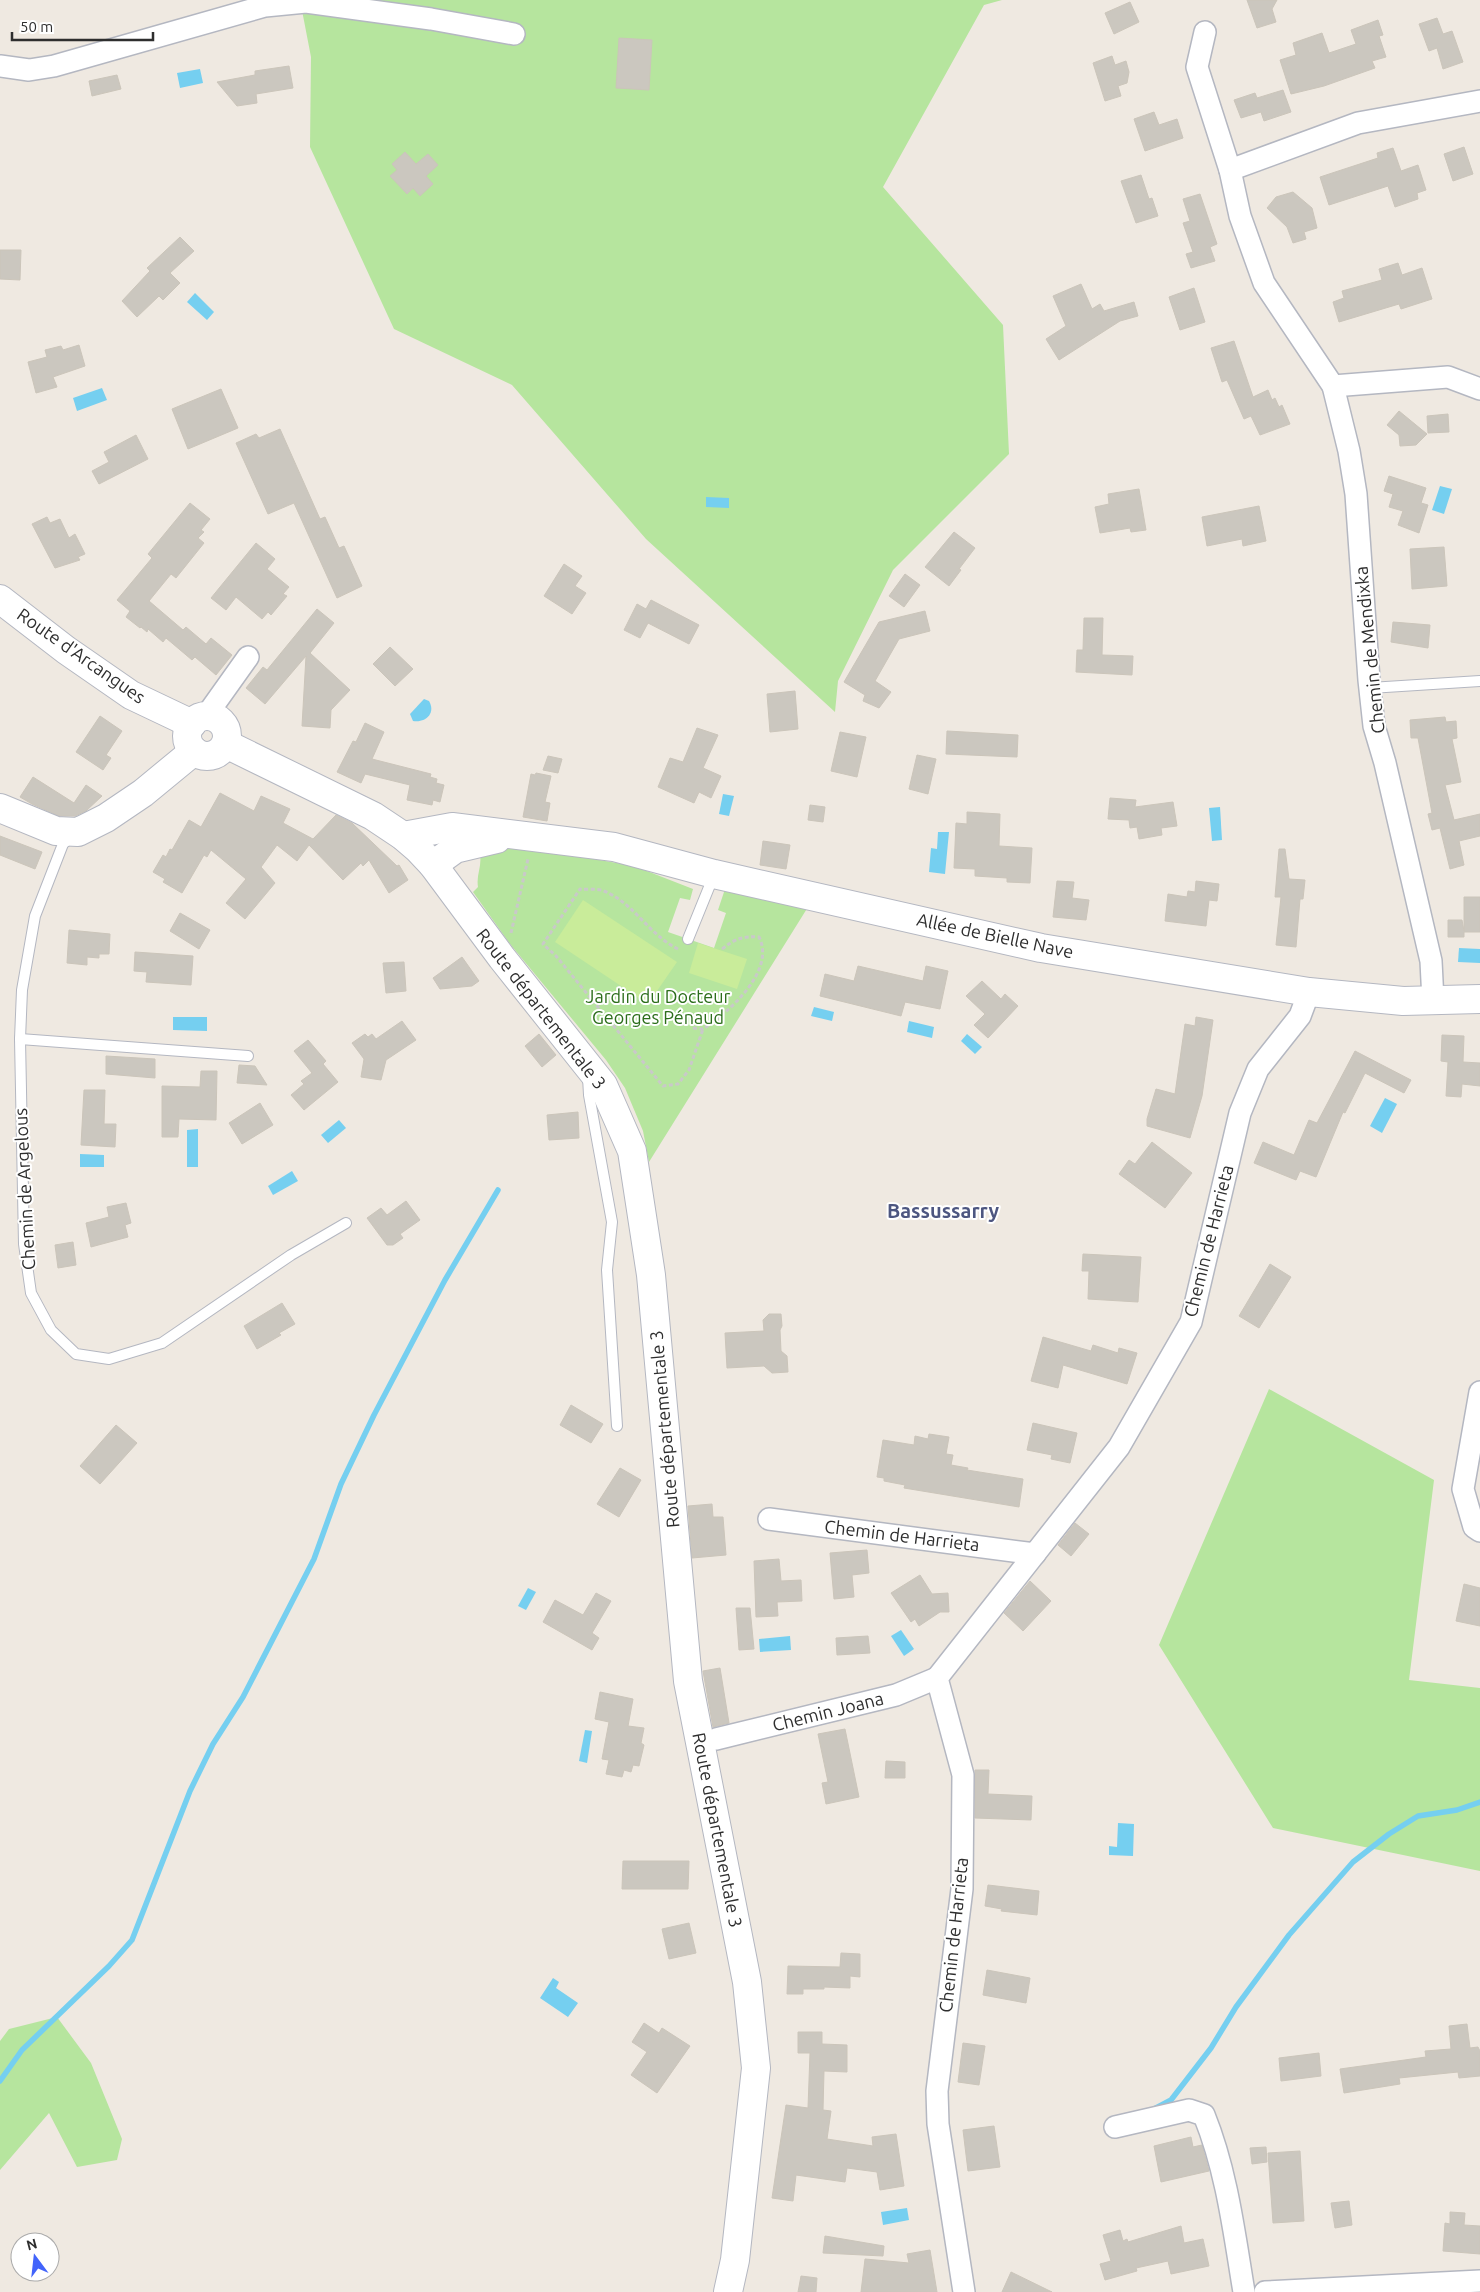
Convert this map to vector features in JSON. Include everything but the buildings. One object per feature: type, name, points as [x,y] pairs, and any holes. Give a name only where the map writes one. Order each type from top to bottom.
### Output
[{"type":"main road","name":"Route d'Arcangues","points":[[0,599],[66,650],[130,695],[199,720]]},
{"type":"main road","points":[[216,718],[224,724],[227,734],[226,744],[219,752],[209,756],[194,751],[188,740],[188,731],[199,720],[216,718]]},
{"type":"main road","name":"Route départementale 3","points":[[226,744],[373,816],[403,836],[433,865],[502,958],[603,1085],[632,1151],[651,1275],[688,1681],[747,1982],[756,2068],[735,2260],[728,2292]]},
{"type":"main road","points":[[0,808],[56,830],[78,832],[106,818],[144,793],[194,751]]},
{"type":"main road","name":"Allée de Bielle Nave","points":[[403,836],[452,827],[614,847],[714,874],[1041,948],[1309,992],[1403,1002],[1480,999]]},
{"type":"main road","name":"Allée de Bielle Nave","points":[[433,865],[456,849],[515,835]]},
{"type":"street","points":[[0,66],[29,70],[54,66],[265,6],[306,2],[432,19],[514,34]]},
{"type":"street","name":"Chemin de Mendixka","points":[[1205,32],[1197,67],[1230,170],[1240,216],[1264,283],[1333,386],[1349,451],[1356,494],[1374,726],[1385,763],[1431,961],[1433,1001]]},
{"type":"street","points":[[1230,170],[1358,123],[1480,101]]},
{"type":"street","points":[[1333,386],[1448,377],[1480,389]]},
{"type":"street","points":[[199,720],[248,657]]},
{"type":"street","name":"Chemin de Harrieta","points":[[964,2292],[938,2124],[936,2091],[962,1890],[963,1775],[937,1678],[1119,1447],[1191,1322],[1240,1113],[1258,1069],[1300,1016],[1309,992]]},
{"type":"street","points":[[1480,1392],[1463,1489],[1474,1527],[1480,1531]]},
{"type":"street","name":"Chemin de Harrieta","points":[[769,1519],[1035,1554]]},
{"type":"street","name":"Chemin Joana","points":[[716,1739],[896,1695],[937,1678]]},
{"type":"street","points":[[1115,2127],[1189,2110],[1204,2115],[1212,2135],[1227,2187],[1244,2292]]},
{"type":"street","points":[[1265,2292],[1454,2287],[1480,2281]]},
{"type":"lane","points":[[1370,688],[1480,681]]},
{"type":"lane","name":"Chemin de Argelous","points":[[78,832],[63,844],[35,916],[22,990],[20,1039],[24,1244],[31,1293],[51,1330],[76,1354],[109,1359],[162,1343],[291,1254],[346,1222]]},
{"type":"lane","points":[[688,939],[714,874]]},
{"type":"lane","points":[[20,1039],[248,1056]]},
{"type":"lane","points":[[587,1065],[589,1095],[612,1222],[607,1270],[617,1426]]},
{"type":"path","points":[[684,952],[664,940],[629,906],[603,890],[580,889],[543,944],[556,956],[664,1086],[678,1084],[689,1070],[703,1029],[728,1012],[748,987],[759,968],[764,954],[759,937],[746,936],[733,940],[721,950]]},
{"type":"path","points":[[693,1028],[703,1029]]},
{"type":"green space","points":[[300,0],[1002,0],[984,5],[883,187],[1003,325],[1009,454],[893,570],[838,681],[835,712],[646,539],[512,385],[394,329],[310,147],[311,57]]},
{"type":"green space","name":"Jardin du Docteur Georges Pénaud","points":[[519,846],[634,866],[693,889],[690,900],[680,898],[668,932],[714,948],[726,913],[718,910],[725,889],[808,907],[649,1162],[643,1131],[625,1088],[606,1060],[510,944],[473,892],[478,887],[480,855],[490,848]]},
{"type":"green space","points":[[583,900],[677,962],[648,1004],[555,942]]},
{"type":"green space","points":[[698,943],[747,959],[737,989],[689,973]]},
{"type":"green space","points":[[1269,1389],[1434,1480],[1409,1680],[1480,1688],[1480,1871],[1273,1828],[1159,1645]]},
{"type":"green space","points":[[57,2017],[91,2063],[122,2139],[117,2160],[77,2167],[49,2113],[0,2170],[0,2041],[9,2029]]},
{"type":"water","points":[[200,69],[203,83],[180,88],[177,73]]},
{"type":"water","points":[[195,293],[214,312],[207,320],[187,302]]},
{"type":"water","points":[[102,388],[107,400],[77,411],[73,398]]},
{"type":"water","points":[[1440,486],[1452,489],[1444,514],[1432,510]]},
{"type":"water","points":[[706,497],[729,498],[729,508],[706,507]]},
{"type":"water","points":[[424,699],[429,701],[431,705],[430,713],[426,719],[413,721],[410,714]]},
{"type":"water","points":[[723,794],[734,796],[729,816],[719,814]]},
{"type":"water","points":[[1220,807],[1222,840],[1212,841],[1209,808]]},
{"type":"water","points":[[938,832],[949,832],[945,874],[929,872],[931,848],[937,849]]},
{"type":"water","points":[[1459,948],[1480,949],[1480,963],[1458,962]]},
{"type":"water","points":[[814,1007],[834,1012],[832,1021],[811,1016]]},
{"type":"water","points":[[173,1017],[207,1017],[207,1031],[173,1030]]},
{"type":"water","points":[[909,1021],[934,1027],[932,1038],[907,1032]]},
{"type":"water","points":[[967,1034],[982,1047],[975,1054],[961,1041]]},
{"type":"water","points":[[1385,1098],[1397,1104],[1382,1133],[1370,1126]]},
{"type":"water","points":[[339,1120],[346,1128],[328,1143],[321,1135]]},
{"type":"water","points":[[198,1129],[198,1167],[187,1167],[187,1130]]},
{"type":"water","points":[[80,1154],[104,1155],[104,1167],[80,1167]]},
{"type":"water","points":[[292,1171],[298,1181],[273,1195],[268,1186]]},
{"type":"water","points":[[528,1588],[536,1592],[526,1610],[518,1606]]},
{"type":"water","points":[[901,1630],[914,1649],[904,1656],[891,1636]]},
{"type":"water","points":[[790,1636],[791,1650],[760,1652],[759,1639]]},
{"type":"water","points":[[585,1730],[592,1731],[587,1763],[579,1761]]},
{"type":"water","points":[[1118,1823],[1134,1824],[1133,1856],[1109,1855],[1109,1846],[1117,1847]]},
{"type":"water","points":[[553,1978],[559,1982],[556,1988],[578,2003],[568,2017],[540,1998]]},
{"type":"water","points":[[907,2208],[909,2220],[883,2225],[881,2212]]},
{"type":"waterway","points":[[0,2081],[22,2050],[109,1966],[132,1940],[190,1791],[213,1744],[243,1697],[314,1559],[341,1484],[374,1415],[445,1280],[498,1190]]},
{"type":"waterway","points":[[1154,2109],[1171,2100],[1211,2048],[1236,2007],[1289,1935],[1353,1862],[1389,1834],[1418,1816],[1457,1810],[1480,1802]]},
{"type":"district","name":"Bassussarry","points":[[943,1211]]}]
